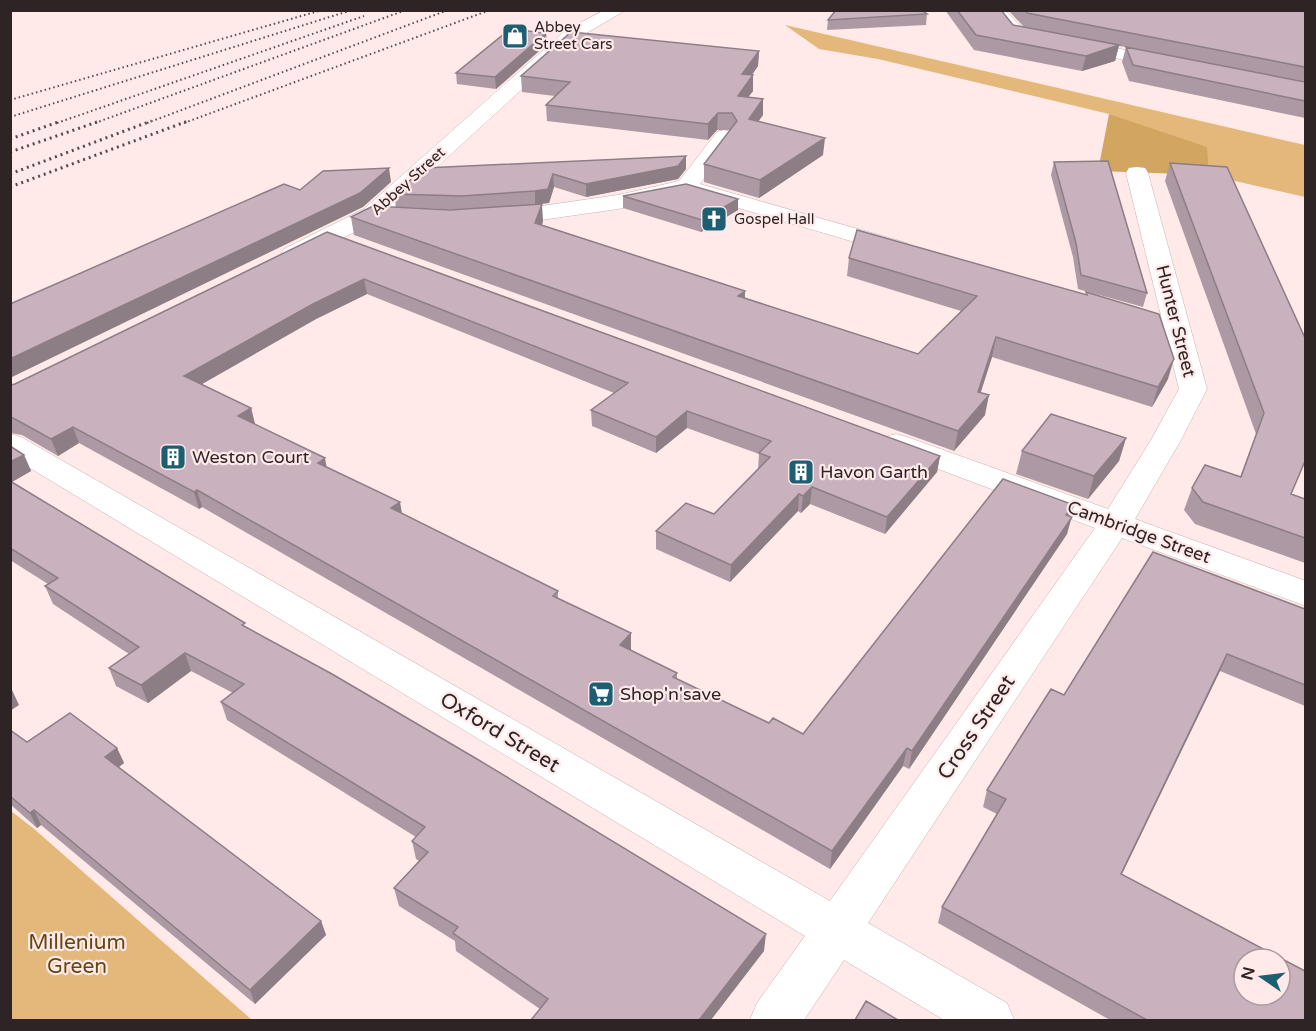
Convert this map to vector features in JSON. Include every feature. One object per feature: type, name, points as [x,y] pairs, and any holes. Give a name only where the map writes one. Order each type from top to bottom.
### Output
[{"type":"street","name":"Abbey Street","points":[[277,262],[372,214],[572,34],[618,10]]},
{"type":"street","points":[[996,10],[1017,33],[1190,69]]},
{"type":"street","points":[[687,186],[724,136]]},
{"type":"street","name":"Hunter Street","points":[[1115,524],[1166,440],[1193,389],[1167,325],[1137,173]]},
{"type":"street","points":[[473,220],[618,202],[687,186],[915,252]]},
{"type":"street","points":[[372,214],[401,218]]},
{"type":"street","points":[[330,236],[363,248]]},
{"type":"street","name":"Cambridge Street","points":[[870,433],[1305,594]]},
{"type":"street","name":"Oxford Street","points":[[10,443],[989,1020]]},
{"type":"street","name":"Cross Street","points":[[774,1020],[1115,524]]},
{"type":"green space","points":[[785,25],[1305,145],[1305,197],[1209,175],[1109,114],[878,59],[819,49]]},
{"type":"green space","name":"Millenium Green","points":[[11,811],[33,828],[252,1020],[11,1020]]},
{"type":"shaded area","points":[[1109,114],[1207,147],[1209,175],[1098,171]]},
{"type":"building","points":[[836,10],[921,10],[927,14],[828,20]]},
{"type":"building","points":[[957,10],[1001,10],[1013,25],[1119,45],[1086,56],[976,35]]},
{"type":"building","points":[[1025,10],[1305,10],[1305,67],[1027,13]]},
{"type":"building","points":[[510,29],[546,33],[495,77],[456,73]]},
{"type":"building","points":[[571,32],[759,51],[742,74],[753,75],[738,96],[763,99],[749,119],[825,138],[760,180],[704,164],[737,121],[732,113],[718,113],[708,124],[546,105],[570,82],[521,76]]},
{"type":"building","points":[[1126,47],[1305,82],[1305,101],[1133,65]]},
{"type":"building","points":[[686,156],[678,166],[586,184],[553,174],[548,189],[535,191],[462,196],[394,194],[424,168]]},
{"type":"building","points":[[1108,161],[1147,293],[1081,275],[1076,243],[1054,162]]},
{"type":"building","points":[[1170,163],[1227,167],[1305,338],[1305,461],[1291,494],[1305,499],[1305,538],[1203,502],[1192,488],[1205,465],[1241,477],[1264,413]]},
{"type":"building","points":[[389,168],[360,193],[10,359],[10,304],[284,184],[300,190],[323,171]]},
{"type":"building","points":[[686,184],[738,199],[702,220],[623,196]]},
{"type":"building","points":[[542,204],[535,223],[745,291],[738,296],[918,354],[977,296],[849,258],[857,230],[1159,314],[1174,359],[1158,387],[996,337],[978,392],[989,395],[958,431],[351,217],[373,206],[450,210]]},
{"type":"building","points":[[327,232],[940,456],[887,517],[812,487],[803,496],[799,494],[731,565],[656,531],[686,503],[714,514],[770,457],[759,453],[771,441],[687,411],[656,437],[591,410],[628,383],[364,279],[313,304],[184,376],[251,408],[238,416],[325,458],[318,463],[400,502],[391,508],[558,591],[553,596],[631,633],[620,645],[677,673],[673,677],[769,723],[773,718],[803,734],[1003,479],[1074,505],[1066,515],[1072,517],[912,751],[907,748],[832,851],[197,490],[194,492],[73,427],[51,439],[10,417],[10,385]]},
{"type":"building","points":[[1051,414],[1126,438],[1094,476],[1022,451]]},
{"type":"building","points":[[10,446],[24,455],[10,462]]},
{"type":"building","points":[[10,481],[245,623],[242,625],[332,674],[477,759],[766,934],[699,1020],[531,1020],[548,999],[453,933],[458,927],[394,888],[428,852],[412,841],[425,827],[221,702],[244,684],[185,653],[141,685],[109,668],[139,647],[45,586],[58,578],[10,548]]},
{"type":"building","points":[[1153,552],[1305,609],[1305,685],[1227,654],[1121,874],[1259,947],[1232,947],[1232,1007],[1292,1007],[1292,964],[1305,971],[1305,1020],[1147,1020],[942,907],[1006,799],[987,790],[1051,689],[1064,695]]},
{"type":"building","points":[[70,713],[117,748],[105,757],[321,921],[250,990],[34,810],[30,813],[10,796],[10,730],[27,742]]},
{"type":"building","points":[[866,1001],[898,1020],[855,1020]]},
{"type":"railway","points":[[10,100],[322,10]]},
{"type":"railway","points":[[10,117],[352,10]]},
{"type":"railway","points":[[95,123],[406,10]]},
{"type":"railway","points":[[147,123],[448,10]]},
{"type":"railway","points":[[184,123],[490,10]]},
{"type":"railway","points":[[57,123],[364,16]]},
{"type":"railway","points":[[10,139],[61,121]]},
{"type":"railway","points":[[10,152],[100,121]]},
{"type":"railway","points":[[10,174],[151,121]]},
{"type":"railway","points":[[10,187],[188,121]]},
{"type":"place","name":"Abbey Street Cars","points":[[515,36]]},
{"type":"place","name":"Gospel Hall","points":[[714,219]]},
{"type":"place","name":"Weston Court","points":[[173,457]]},
{"type":"place","name":"Havon Garth","points":[[801,472]]},
{"type":"place","name":"Shop'n'save","points":[[601,694]]}]
